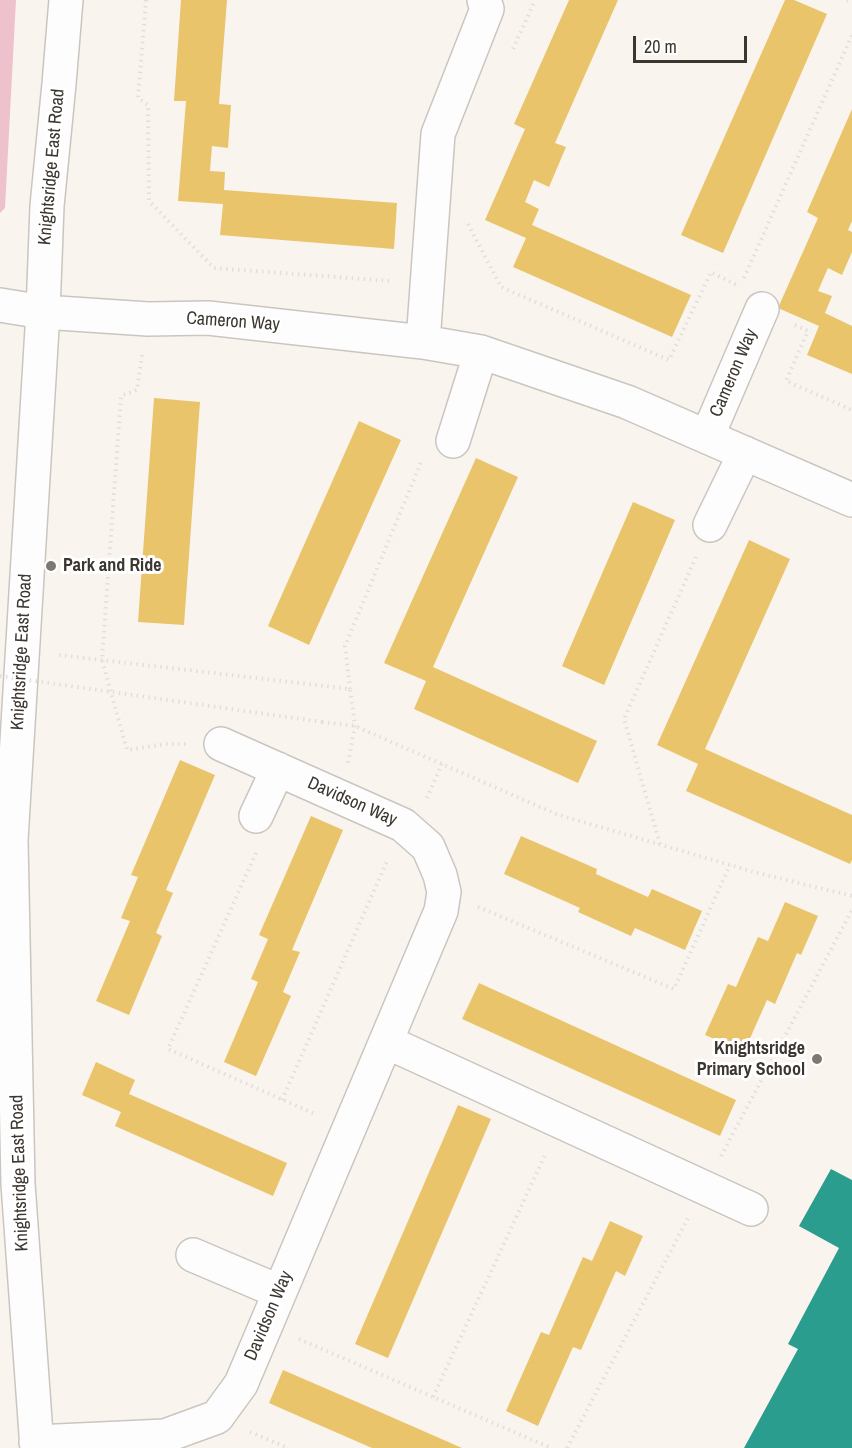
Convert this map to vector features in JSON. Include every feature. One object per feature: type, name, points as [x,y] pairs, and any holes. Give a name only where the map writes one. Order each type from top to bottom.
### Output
[{"type":"street","name":"Knightsridge East Road","points":[[36,1445],[18,1184],[5,839],[9,687],[43,312],[47,206],[66,0]]},
{"type":"street","points":[[423,342],[438,134],[487,9],[484,0]]},
{"type":"street","name":"Cameron Way","points":[[0,305],[43,312],[148,319],[208,318],[423,342],[480,352],[627,402],[852,500]]},
{"type":"street","name":"Cameron Way","points":[[707,437],[762,309]]},
{"type":"street","points":[[453,441],[480,352]]},
{"type":"street","points":[[710,525],[745,453]]},
{"type":"street","name":"Davidson Way","points":[[36,1445],[166,1442],[217,1418],[241,1384],[441,911],[444,892],[440,875],[428,847],[403,825],[221,744]]},
{"type":"street","points":[[256,816],[278,769]]},
{"type":"street","points":[[387,1042],[752,1209]]},
{"type":"street","points":[[194,1255],[280,1292]]},
{"type":"path","points":[[146,0],[138,98],[148,105],[149,201],[214,268],[427,283]]},
{"type":"path","points":[[512,51],[535,0]]},
{"type":"path","points":[[847,0],[852,2]]},
{"type":"path","points":[[465,218],[501,287],[669,360],[711,272],[741,286],[852,35]]},
{"type":"path","points":[[762,309],[808,331],[786,381],[852,410]]},
{"type":"path","points":[[148,319],[137,390],[121,396],[102,660],[127,750],[165,744],[221,744]]},
{"type":"path","points":[[340,797],[355,726],[345,646],[430,443],[453,441]]},
{"type":"path","points":[[660,845],[624,719],[710,525]]},
{"type":"path","points":[[59,655],[350,689]]},
{"type":"path","points":[[9,687],[45,700],[47,677]]},
{"type":"path","points":[[9,687],[355,726],[556,814],[754,872],[852,896]]},
{"type":"path","points":[[282,1100],[403,825],[423,807],[442,764]]},
{"type":"path","points":[[256,816],[267,828],[168,1049],[349,1129]]},
{"type":"path","points":[[444,892],[674,989],[730,865]]},
{"type":"path","points":[[433,1396],[561,1121]]},
{"type":"path","points":[[266,1324],[551,1448]]},
{"type":"shaded area","points":[[0,0],[16,0],[5,208],[0,213]]},
{"type":"building: Homes","points":[[181,0],[227,0],[219,104],[231,105],[228,148],[212,146],[210,171],[225,172],[224,190],[397,203],[394,249],[220,235],[223,204],[178,201],[186,101],[174,101]]},
{"type":"building: Homes","points":[[569,0],[618,0],[555,143],[566,147],[549,187],[534,180],[525,202],[539,209],[532,225],[691,295],[672,337],[513,267],[526,238],[485,220],[525,129],[514,124]]},
{"type":"building: Homes","points":[[785,0],[794,0],[827,14],[723,253],[681,235]]},
{"type":"building: Homes","points":[[852,109],[852,221],[848,230],[852,232],[852,252],[842,275],[828,268],[818,291],[832,296],[825,313],[852,326],[852,374],[807,355],[819,326],[778,308],[818,218],[807,212]]},
{"type":"building: Homes","points":[[154,398],[200,402],[184,625],[138,622]]},
{"type":"building: Homes","points":[[359,421],[401,440],[309,645],[268,626]]},
{"type":"building: Homes","points":[[476,458],[518,477],[433,667],[597,741],[578,783],[414,709],[426,681],[384,663]]},
{"type":"building: Homes","points":[[633,502],[675,520],[604,685],[562,666]]},
{"type":"building: Homes","points":[[749,540],[790,559],[705,749],[852,815],[852,860],[850,864],[686,791],[698,764],[657,745]]},
{"type":"building: Homes","points":[[180,760],[215,775],[166,890],[173,893],[156,933],[162,936],[129,1015],[96,1001],[130,921],[121,918],[138,877],[131,875]]},
{"type":"building: Homes","points":[[311,816],[343,830],[292,950],[300,952],[283,992],[291,996],[256,1076],[224,1062],[258,982],[251,979],[268,939],[259,935]]},
{"type":"building: Homes","points":[[521,836],[597,869],[596,874],[648,897],[652,889],[702,911],[685,950],[635,928],[631,936],[578,912],[580,908],[504,874]]},
{"type":"building: Homes","points":[[785,902],[818,916],[801,955],[797,953],[775,1004],[767,1000],[744,1052],[705,1035],[728,984],[736,987],[758,937],[768,941]]},
{"type":"building: Homes","points":[[479,983],[736,1100],[720,1136],[462,1019]]},
{"type":"building: Homes","points":[[96,1062],[135,1080],[129,1094],[287,1163],[273,1196],[115,1126],[121,1112],[82,1095]]},
{"type":"building: Homes","points":[[458,1105],[491,1119],[388,1358],[355,1344]]},
{"type":"building: Homes","points":[[610,1221],[643,1236],[625,1276],[616,1271],[581,1350],[573,1347],[538,1426],[506,1411],[541,1332],[549,1335],[583,1257],[592,1261]]},
{"type":"building: Homes","points":[[283,1370],[462,1448],[372,1448],[287,1411],[269,1403]]},
{"type":"building: Schools","points":[[831,1169],[852,1180],[852,1448],[744,1448],[798,1349],[788,1344],[839,1248],[799,1226]]},
{"type":"place","name":"Park and Ride","points":[[51,566]]},
{"type":"place","name":"Knightsridge Primary School","points":[[817,1059]]}]
